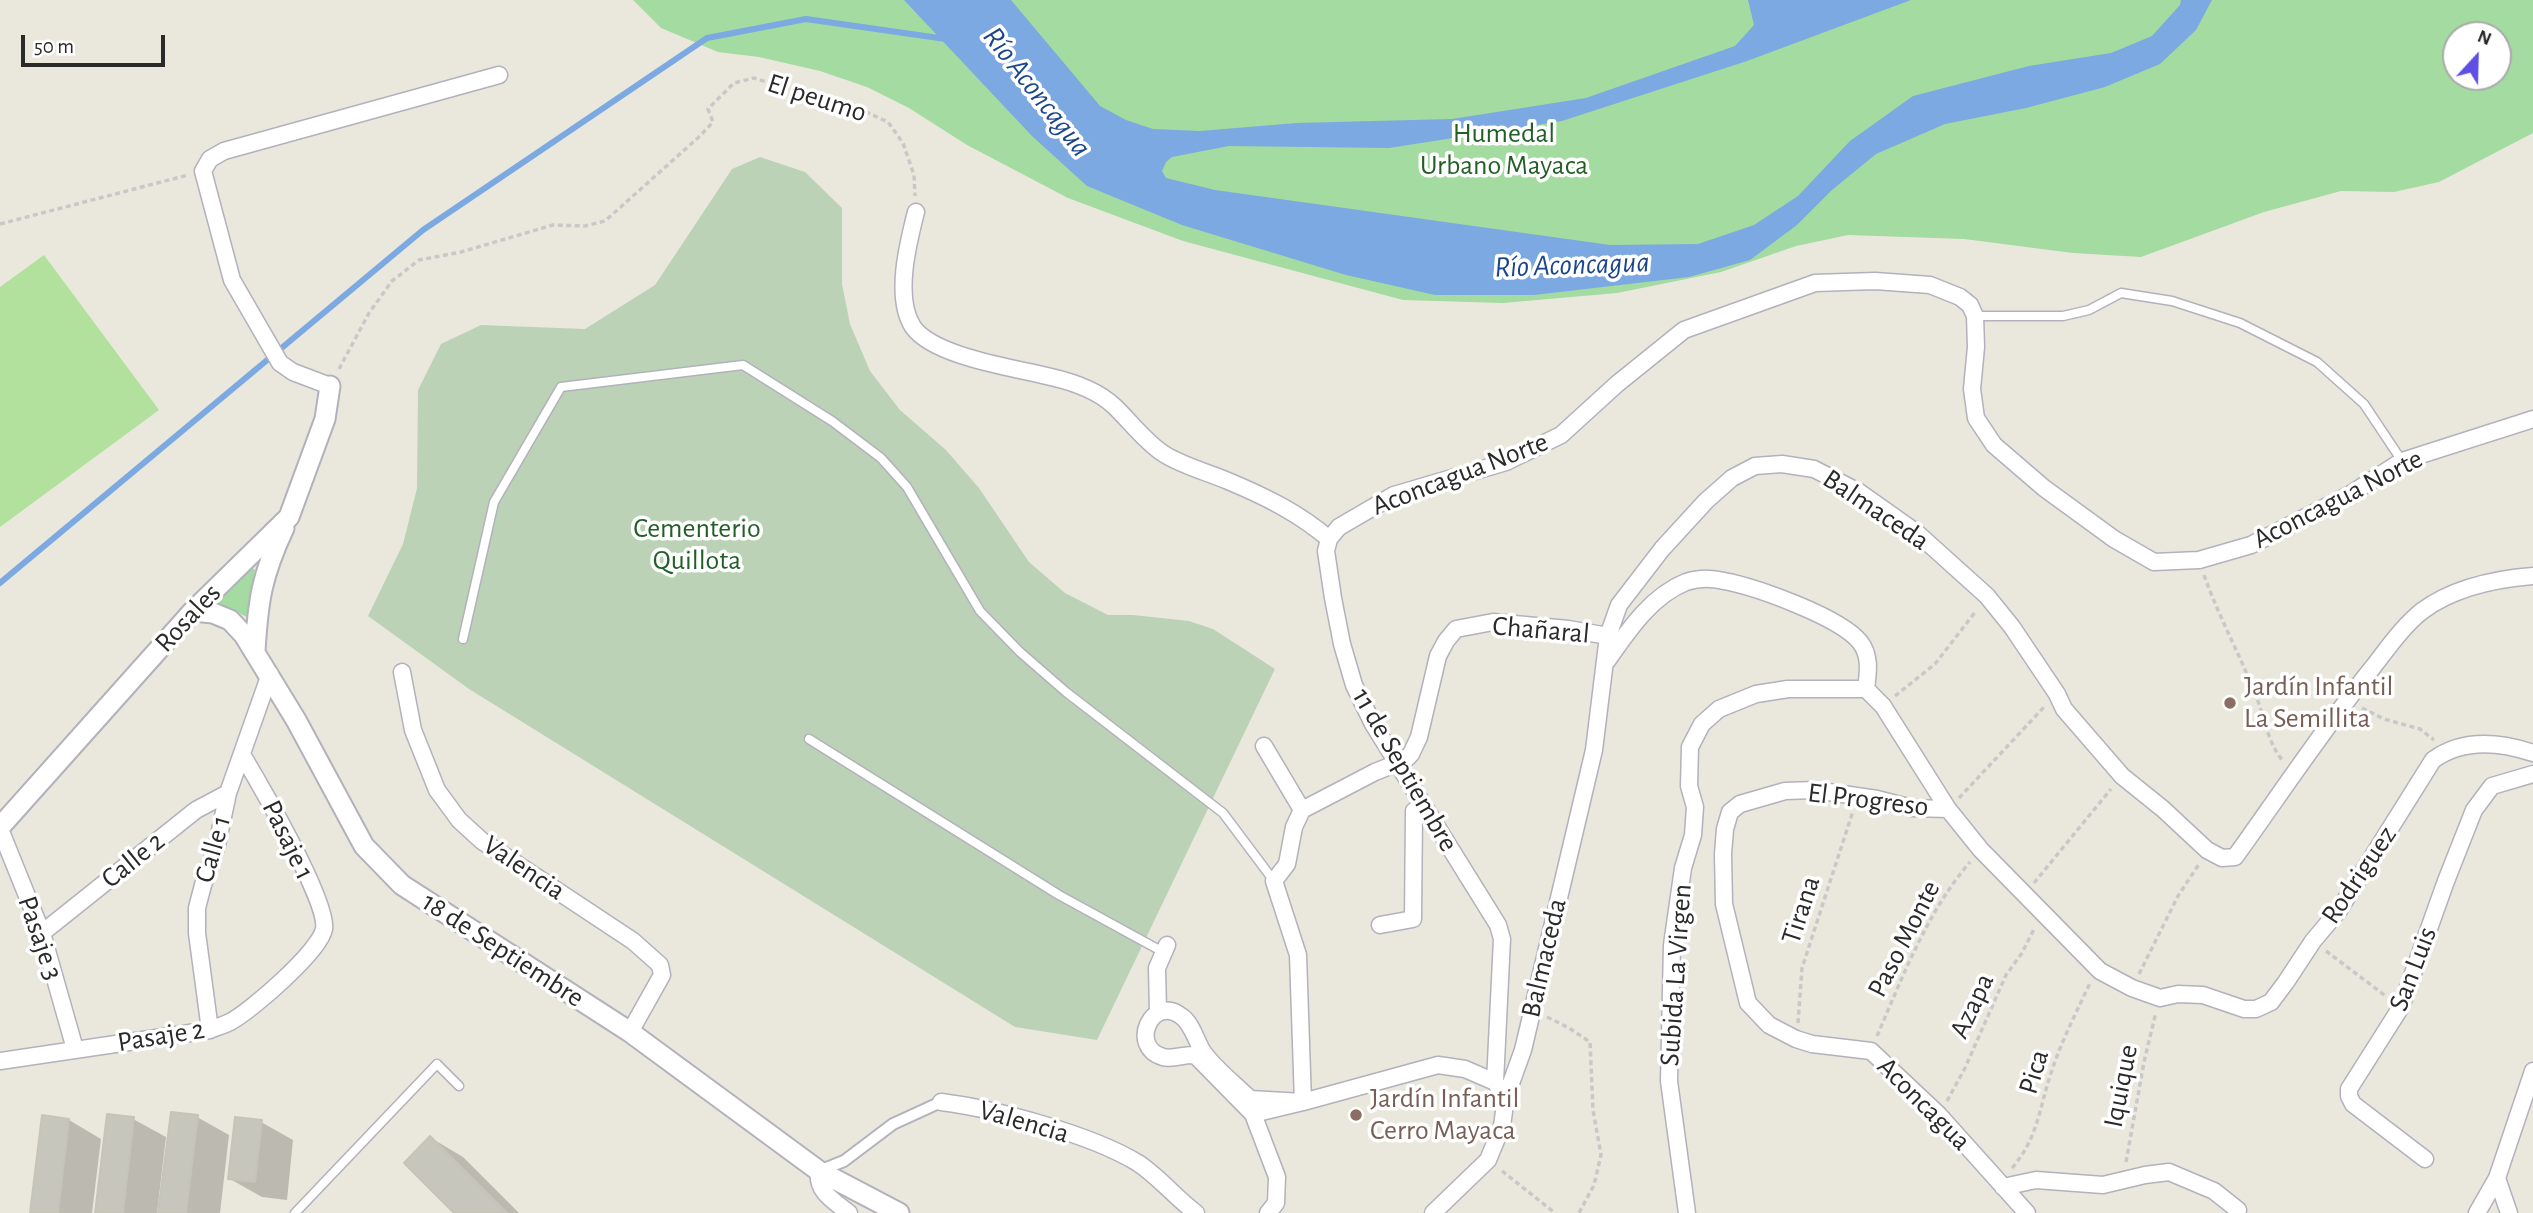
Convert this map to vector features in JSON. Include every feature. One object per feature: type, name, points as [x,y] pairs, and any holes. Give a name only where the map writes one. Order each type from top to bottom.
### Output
[{"type":"street","points":[[330,386],[293,373],[280,363],[232,280],[204,171],[210,159],[224,151],[499,75]]},
{"type":"street","points":[[916,212],[907,244],[904,293],[906,313],[926,341],[978,360],[1055,377],[1085,388],[1111,403],[1163,453],[1277,503],[1309,522],[1329,539]]},
{"type":"street","name":"Aconcagua Norte","points":[[1329,539],[1339,527],[1394,495],[1506,462],[1561,435],[1626,376],[1684,331],[1815,283],[1875,281],[1930,285],[1959,297],[1970,305],[1975,316],[1976,346],[1972,389],[1976,418],[1994,445],[2044,488],[2136,553],[2154,562],[2199,560],[2251,545],[2349,495],[2402,461],[2533,419]]},
{"type":"street","name":"Rosales","points":[[0,828],[193,611],[289,517],[325,419],[330,386]]},
{"type":"street","name":"Balmaceda","points":[[1433,1213],[1488,1160],[1502,1126],[1506,1097],[1523,1049],[1594,750],[1608,636],[1619,605],[1688,520],[1732,478],[1755,466],[1767,464],[1814,469],[1859,492],[1917,533],[1987,596],[2012,627],[2079,729],[2122,776],[2163,808],[2207,850]]},
{"type":"street","points":[[255,651],[261,586],[268,562],[289,517]]},
{"type":"street","name":"11 de Septiembre","points":[[1329,539],[1326,551],[1333,598],[1354,685],[1373,724],[1497,925],[1502,939],[1495,1082]]},
{"type":"street","points":[[2207,850],[2222,858],[2235,857],[2346,700],[2422,611],[2460,591],[2495,581],[2533,576]]},
{"type":"street","points":[[1605,663],[1630,628],[1669,590],[1689,581],[1714,579],[1737,584],[1832,620],[1862,644],[1869,663],[1866,689],[1883,706],[1948,809]]},
{"type":"street","name":"18 de Septiembre","points":[[193,611],[213,613],[230,620],[244,635],[270,674],[364,846],[402,885],[630,1032],[819,1171],[899,1213]]},
{"type":"street","name":"Chañaral","points":[[1399,763],[1405,760],[1416,745],[1438,656],[1455,629],[1493,622],[1568,629],[1608,636]]},
{"type":"street","name":"Valencia","points":[[402,672],[413,730],[437,790],[458,820],[482,841],[633,941],[660,965],[662,975],[630,1032]]},
{"type":"street","name":"Calle 1","points":[[210,1030],[198,945],[197,908],[202,885],[217,845],[228,793],[270,674]]},
{"type":"street","name":"Subida La Virgen","points":[[1687,1213],[1669,1080],[1672,945],[1683,868],[1693,835],[1695,807],[1689,786],[1690,747],[1702,724],[1719,709],[1756,694],[1788,689],[1866,689]]},
{"type":"street","points":[[2446,750],[2483,743],[2533,753]]},
{"type":"street","points":[[1264,746],[1302,810]]},
{"type":"street","name":"Rodriguez","points":[[2271,1002],[2339,910],[2423,774],[2433,760],[2446,750]]},
{"type":"street","name":"Pasaje 1","points":[[243,755],[276,810],[320,907],[324,928]]},
{"type":"street","points":[[1303,1102],[1298,955],[1274,881],[1287,864],[1294,827],[1302,810],[1399,763]]},
{"type":"street","name":"San Luis","points":[[2425,1159],[2353,1104],[2349,1089],[2401,1007],[2474,810],[2492,786],[2533,774]]},
{"type":"street","name":"El Progreso","points":[[1796,1039],[1769,1026],[1748,1003],[1724,904],[1723,854],[1725,829],[1730,812],[1740,804],[1757,797],[1795,790],[1858,796],[1912,808],[1948,809],[1981,850],[2100,971],[2132,988],[2160,998],[2178,994],[2203,995],[2244,1009],[2256,1009],[2271,1002]]},
{"type":"street","name":"Calle 2","points":[[42,933],[196,810],[228,793]]},
{"type":"street","points":[[1380,925],[1413,919],[1414,811],[1422,805]]},
{"type":"street","name":"Pasaje 3","points":[[0,828],[42,933],[75,1049]]},
{"type":"street","name":"Pasaje 2","points":[[0,1061],[210,1030],[248,1009],[313,950],[324,928]]},
{"type":"street","points":[[1158,1012],[1157,968],[1166,949]]},
{"type":"street","points":[[1268,1213],[1276,1203],[1277,1177],[1253,1114],[1195,1055],[1161,1057],[1152,1051],[1144,1033],[1147,1024],[1158,1012],[1179,1014],[1188,1023],[1205,1055],[1250,1099],[1303,1102]]},
{"type":"street","name":"Aconcagua","points":[[1796,1039],[1812,1044],[1871,1051],[1939,1115],[2027,1213]]},
{"type":"street","points":[[1253,1114],[1438,1065],[1465,1069],[1495,1082],[1506,1097]]},
{"type":"street","points":[[2477,1213],[2497,1178],[2533,1071]]},
{"type":"street","name":"Valencia","points":[[819,1171],[844,1161],[893,1124],[941,1102],[978,1107],[1096,1143],[1138,1164],[1196,1213]]},
{"type":"street","points":[[819,1171],[818,1181],[822,1191],[849,1213]]},
{"type":"street","points":[[2001,1185],[2036,1180],[2104,1185],[2169,1172],[2214,1191],[2238,1210]]},
{"type":"street","points":[[2497,1178],[2509,1213]]},
{"type":"lane","points":[[1975,316],[2063,316],[2088,310],[2121,293],[2172,301],[2241,323],[2317,362],[2364,404],[2402,461]]},
{"type":"lane","points":[[463,639],[494,502],[561,387],[743,365],[832,421],[881,458],[907,487],[980,611],[1020,652],[1066,692],[1223,813],[1274,881]]},
{"type":"lane","points":[[809,739],[1059,895],[1166,949]]},
{"type":"lane","points":[[295,1213],[437,1065],[459,1086]]},
{"type":"path","name":"El peumo","points":[[330,386],[369,313],[392,281],[419,260],[461,252],[553,225],[585,226],[605,221],[700,136],[713,122],[708,109],[734,83],[754,78],[850,105],[888,122],[903,143],[914,175],[916,212]]},
{"type":"path","points":[[0,224],[204,171]]},
{"type":"path","points":[[2199,560],[2225,629],[2255,692],[2270,740],[2278,755],[2294,773]]},
{"type":"path","points":[[1883,706],[1935,664],[1987,596]]},
{"type":"path","points":[[1948,809],[2057,694]]},
{"type":"path","points":[[2346,700],[2384,719],[2420,729],[2446,750]]},
{"type":"path","points":[[2024,895],[2122,776]]},
{"type":"path","name":"Tirana","points":[[1796,1039],[1802,968],[1858,796]]},
{"type":"path","name":"Paso Monte","points":[[1871,1051],[1919,939],[1961,873],[1981,850]]},
{"type":"path","points":[[2132,988],[2173,906],[2207,850]]},
{"type":"path","name":"Azapa","points":[[1939,1115],[1965,1068],[2006,975],[2022,953],[2043,914]]},
{"type":"path","points":[[2313,942],[2401,1007]]},
{"type":"path","name":"Pica","points":[[2001,1185],[2029,1146],[2041,1114],[2051,1072],[2097,967]]},
{"type":"path","name":"Iquique","points":[[2122,1181],[2144,1062],[2160,998]]},
{"type":"path","points":[[1532,1010],[1569,1028],[1590,1042],[1593,1110],[1601,1155],[1594,1185],[1579,1213]]},
{"type":"path","points":[[1488,1160],[1555,1213]]},
{"type":"green space","name":"Humedal Urbano Mayaca","points":[[633,0],[2533,0],[2533,133],[2439,182],[2394,192],[2341,191],[2264,212],[2141,257],[2073,253],[1964,239],[1848,235],[1796,246],[1721,272],[1617,293],[1503,303],[1403,300],[1183,241],[1068,198],[967,145],[909,108],[867,87],[820,71],[759,57],[718,52],[661,28]]},
{"type":"green space","name":"Cementerio Quillota","points":[[760,157],[805,172],[842,208],[842,284],[850,324],[870,371],[900,410],[946,450],[979,488],[1029,562],[1065,593],[1108,615],[1189,621],[1213,629],[1275,669],[1097,1040],[1015,1027],[469,689],[368,616],[403,544],[417,488],[418,390],[441,344],[481,325],[585,329],[655,285],[732,169]]},
{"type":"green space","points":[[44,255],[159,410],[0,527],[0,287]]},
{"type":"green space","points":[[248,564],[255,570],[247,617],[216,602]]},
{"type":"water","name":"Río Aconcagua","points":[[904,0],[1011,0],[1100,106],[1126,120],[1153,129],[1200,131],[1297,123],[1452,119],[1586,98],[1735,46],[1754,25],[1748,0],[1911,0],[1747,61],[1562,121],[1389,148],[1229,146],[1172,157],[1162,171],[1166,178],[1215,190],[1610,245],[1698,244],[1754,225],[1798,196],[1850,141],[1913,96],[2029,66],[2111,53],[2152,36],[2180,5],[2181,0],[2212,0],[2196,30],[2160,64],[2105,87],[2026,108],[1945,124],[1876,154],[1832,190],[1797,225],[1750,260],[1689,277],[1534,295],[1435,295],[1346,275],[1182,225],[1087,186],[1032,136]]},
{"type":"building","points":[[171,1112],[198,1115],[186,1213],[158,1213]]},
{"type":"building","points":[[107,1114],[134,1117],[123,1213],[95,1213]]},
{"type":"building","points":[[42,1115],[69,1119],[58,1213],[30,1213]]},
{"type":"building","points":[[235,1117],[262,1120],[255,1182],[228,1179]]},
{"type":"building","points":[[430,1136],[507,1213],[454,1213],[404,1163]]},
{"type":"waterway","points":[[0,583],[423,230],[707,38],[806,19],[946,39]]},
{"type":"place","name":"Jardín Infantil La Semillita","points":[[2230,703]]},
{"type":"place","name":"Jardín Infantil Cerro Mayaca","points":[[1356,1115]]}]
